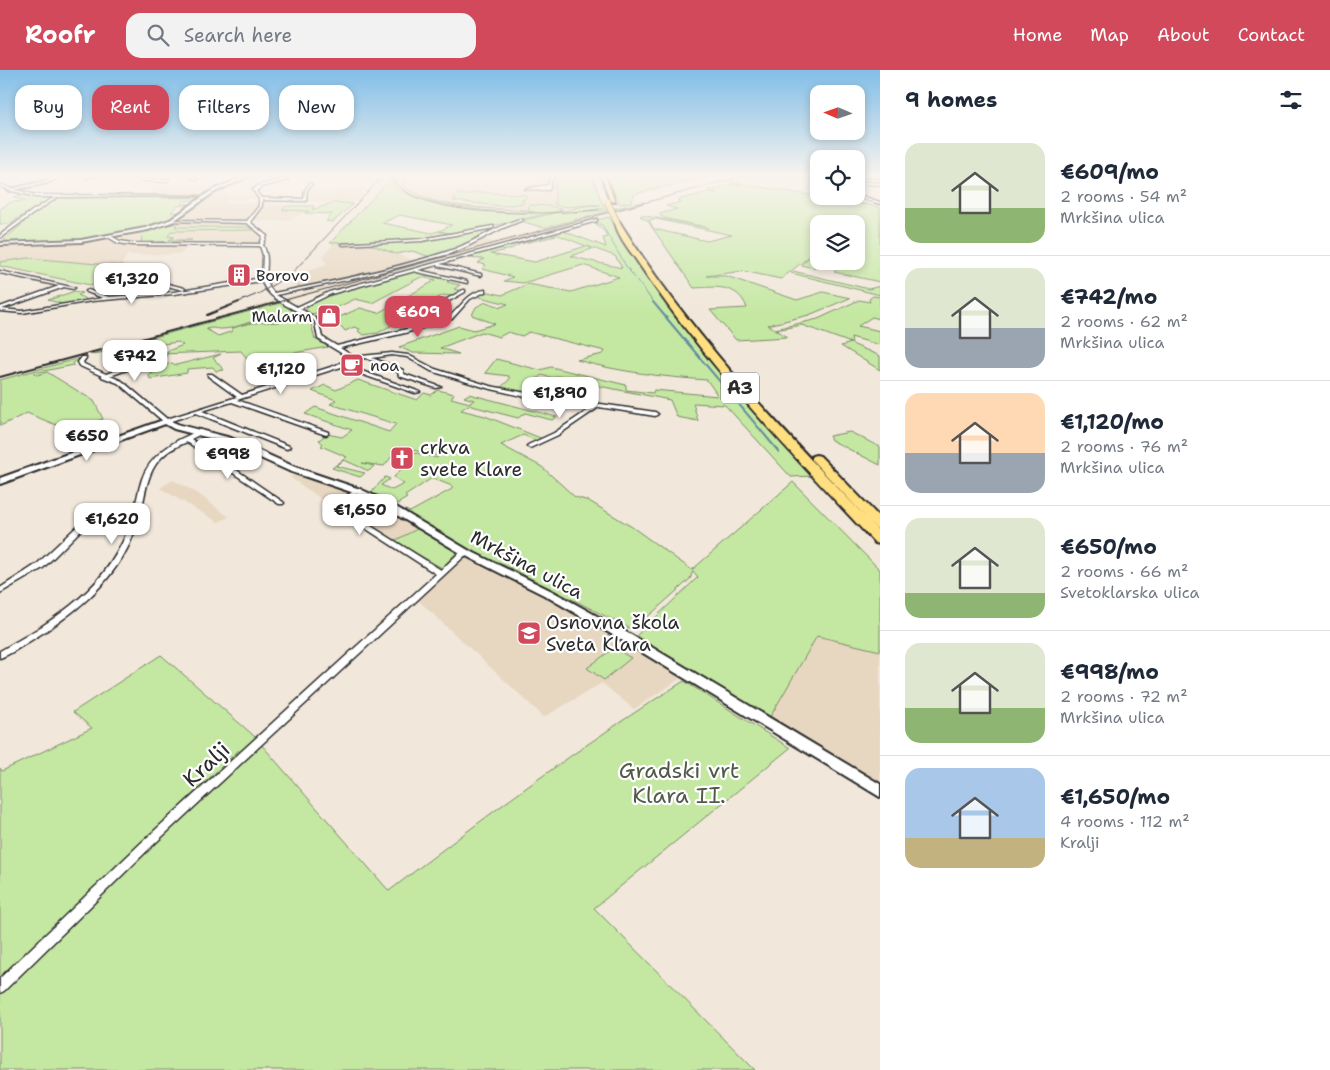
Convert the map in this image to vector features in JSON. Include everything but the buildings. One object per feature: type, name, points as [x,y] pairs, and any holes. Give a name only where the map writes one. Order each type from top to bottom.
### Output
[{"type":"highway","name":"A3","points":[[620,222],[656,272],[712,343],[801,442],[880,524]]},
{"type":"highway","name":"A3","points":[[620,222],[659,288],[707,349],[789,443],[880,540]]},
{"type":"street","points":[[0,237],[20,222]]},
{"type":"street","points":[[154,227],[168,222]]},
{"type":"street","points":[[173,222],[179,223]]},
{"type":"street","points":[[182,222],[248,222],[251,228],[264,236],[261,245],[264,252],[267,288],[280,301],[315,319],[320,338],[346,354],[349,359]]},
{"type":"street","points":[[0,244],[60,243],[110,237],[154,227],[188,222]]},
{"type":"street","points":[[344,244],[422,240],[515,222]]},
{"type":"street","points":[[296,309],[325,295],[590,222]]},
{"type":"street","points":[[273,294],[373,273],[449,252],[500,226]]},
{"type":"street","points":[[110,237],[118,242],[132,244],[261,245]]},
{"type":"street","points":[[437,264],[480,275]]},
{"type":"street","points":[[414,270],[466,282]]},
{"type":"street","points":[[0,272],[73,288]]},
{"type":"street","points":[[133,276],[187,291]]},
{"type":"street","points":[[0,309],[22,312],[107,298],[187,291],[265,279]]},
{"type":"street","points":[[103,283],[140,294]]},
{"type":"street","points":[[0,309],[64,286]]},
{"type":"street","points":[[88,291],[107,298]]},
{"type":"street","points":[[425,325],[424,322],[445,303],[464,291]]},
{"type":"street","points":[[336,348],[450,318],[469,298],[484,291]]},
{"type":"street","points":[[104,376],[163,355]]},
{"type":"street","points":[[0,481],[196,411],[341,365],[349,359],[366,357],[408,356],[433,370],[488,387],[655,414]]},
{"type":"street","points":[[366,357],[402,371],[401,375],[438,387]]},
{"type":"street","name":"Mrkšina ulica","points":[[84,358],[80,364],[120,382],[166,422],[228,440],[308,476],[357,491],[400,512],[465,552],[548,593],[629,639],[880,791]]},
{"type":"street","points":[[341,365],[416,392]]},
{"type":"street","points":[[210,375],[241,397]]},
{"type":"street","points":[[232,400],[326,433]]},
{"type":"street","points":[[530,446],[556,434],[599,405]]},
{"type":"street","points":[[196,411],[287,447]]},
{"type":"street","points":[[0,655],[50,626],[90,592],[111,570],[135,519],[140,493],[151,466],[168,449],[201,432]]},
{"type":"street","points":[[187,439],[281,503]]},
{"type":"street","points":[[357,491],[334,506],[441,574]]},
{"type":"street","points":[[0,591],[40,566],[88,519],[135,519]]},
{"type":"street","name":"Kralji","points":[[0,987],[146,845],[465,552]]},
{"type":"shaded area","points":[[177,222],[250,222],[247,223],[248,227],[161,227]]},
{"type":"shaded area","points":[[571,222],[578,222],[257,309],[256,306],[450,253],[479,238],[494,242]]},
{"type":"shaded area","points":[[253,230],[262,238],[260,243],[190,243],[181,254],[127,255],[121,266],[28,258],[0,262],[0,245],[85,242],[117,239],[143,232],[142,243],[164,243],[170,231]]},
{"type":"shaded area","points":[[333,244],[369,244],[416,261],[299,287],[291,284],[308,271],[327,265],[323,257]]},
{"type":"shaded area","points":[[297,474],[364,496],[420,527],[394,541],[330,505],[290,477]]},
{"type":"shaded area","points":[[173,480],[197,493],[229,517],[218,522],[160,488]]},
{"type":"shaded area","name":"Osnovna škola Sveta Klara","points":[[463,557],[540,595],[663,665],[681,678],[634,709],[602,683],[544,717],[418,600]]},
{"type":"shaded area","points":[[817,636],[880,651],[880,785],[770,717]]},
{"type":"green space","points":[[0,222],[13,222],[9,224],[0,224]]},
{"type":"green space","points":[[163,222],[138,231],[116,236],[69,241],[0,243],[24,223]]},
{"type":"green space","points":[[350,222],[385,222],[382,223],[432,233],[438,231],[452,235],[423,239],[330,243]]},
{"type":"green space","points":[[435,222],[510,222],[455,234],[439,231],[452,225]]},
{"type":"green space","points":[[523,222],[568,222],[544,228]]},
{"type":"green space","points":[[594,222],[612,222],[650,283],[689,333],[813,476],[791,477],[725,405],[693,403],[698,421],[677,417],[670,400],[558,376],[553,378],[541,375],[525,394],[500,388],[509,380],[509,376],[485,373],[496,359],[540,370],[551,367],[626,385],[626,390],[653,393],[654,390],[718,396],[707,380],[609,368],[577,360],[603,354],[605,351],[529,332],[522,336],[508,332],[499,337],[482,332],[440,348],[459,354],[413,353],[399,347],[459,326],[474,330],[495,324],[472,315],[476,307],[486,302],[501,307],[508,304],[480,297],[480,294],[489,292],[502,295],[528,284],[571,292],[619,277],[583,265],[523,283],[504,281],[513,277],[482,269],[486,265],[478,263],[484,259],[463,258],[548,234],[556,236],[520,244],[511,249],[490,254],[535,262],[586,246],[553,233],[567,230],[563,231],[606,247],[603,238],[607,237],[605,232]],"holes":[[[587,246],[615,256],[622,268],[590,261],[571,256],[592,249]]]},
{"type":"green space","points":[[648,222],[654,229],[707,241],[732,235],[669,222],[709,228],[681,222],[810,222],[810,256],[781,279],[743,271],[706,276],[726,276],[797,300],[823,292],[850,298],[809,315],[768,325],[775,329],[818,319],[859,300],[870,302],[869,299],[873,296],[880,297],[880,319],[872,317],[858,326],[880,331],[880,345],[851,337],[852,344],[880,356],[880,370],[841,346],[851,343],[802,325],[776,330],[788,337],[736,340],[710,310],[747,308],[743,300],[732,290],[725,288],[694,288]]},
{"type":"green space","points":[[865,222],[880,222],[880,282],[834,272],[836,270],[865,270]]},
{"type":"green space","points":[[177,224],[175,227],[248,227],[253,230],[171,231],[168,236],[174,237],[169,240],[192,240],[141,243],[143,232]]},
{"type":"green space","points":[[494,228],[449,252],[430,257],[412,251],[396,254],[369,244],[425,241]]},
{"type":"green space","points":[[810,257],[810,267],[801,265]]},
{"type":"green space","points":[[28,258],[121,266],[134,270],[90,285],[0,266],[0,262]]},
{"type":"green space","points":[[413,271],[452,279],[447,282],[460,285],[454,289],[462,291],[452,296],[443,295],[407,316],[424,320],[422,325],[401,320],[378,333],[363,335],[358,331],[360,329],[354,327],[345,331],[342,327],[326,323],[360,308],[378,313],[436,280],[421,277],[372,303],[355,299],[334,309],[312,314],[305,310],[321,297]]},
{"type":"green space","points":[[793,271],[869,289],[880,286],[880,295],[791,273]]},
{"type":"green space","points":[[75,291],[83,293],[78,295],[87,300],[63,304],[48,300]]},
{"type":"green space","points":[[280,303],[301,316],[281,321],[304,317],[311,324],[315,339],[328,347],[288,354],[296,362],[256,369],[241,351],[160,354],[183,345],[178,342],[92,354]],"holes":[[[265,318],[272,318],[271,322],[273,322],[239,326],[231,329],[233,331],[218,336],[206,329],[228,329]]]},
{"type":"green space","points":[[221,354],[213,358],[224,370],[216,371],[213,367],[187,369],[187,373],[150,379],[149,375],[153,373],[137,366],[142,364],[148,369],[172,363],[176,365]]},
{"type":"green space","points":[[87,356],[73,363],[74,365],[34,373],[37,375],[47,372],[94,401],[103,419],[71,431],[27,413],[0,426],[0,380]]},
{"type":"green space","points":[[358,380],[417,400],[424,393],[431,395],[438,390],[454,394],[451,398],[470,403],[474,400],[464,397],[469,394],[557,417],[552,420],[525,413],[518,418],[468,405],[461,410],[485,416],[543,439],[538,441],[523,435],[501,445],[542,467],[575,497],[589,501],[632,527],[692,570],[793,482],[880,570],[880,651],[817,636],[770,717],[673,662],[636,636],[698,577],[693,571],[690,579],[633,630],[496,561],[492,562],[481,557],[400,508],[410,512],[452,489],[452,486],[432,478],[395,505],[371,493],[385,477],[390,479],[381,485],[392,490],[404,484],[394,477],[416,453],[437,458],[439,456],[400,447],[384,466],[362,463],[374,466],[369,471],[344,460],[336,466],[365,473],[360,477],[332,468],[347,457],[321,446],[323,444],[319,440],[327,434],[342,437],[352,430],[305,414],[315,407],[389,432],[396,424],[330,404],[336,400],[312,391],[325,385],[336,390]]},
{"type":"green space","points":[[850,432],[880,447],[880,465],[831,440],[829,436]]},
{"type":"green space","points":[[419,528],[457,552],[442,568],[394,541]]},
{"type":"green space","points":[[614,648],[631,658],[604,680],[587,668]]},
{"type":"green space","name":"Gradski vrt Klara II.","points":[[161,655],[253,735],[389,891],[534,782],[608,730],[684,681],[790,748],[594,908],[755,1070],[0,1070],[0,994],[239,750],[0,977],[0,768],[2,771],[92,728],[73,712]]},
{"type":"waterway","points":[[594,222],[602,225],[626,266],[654,303]]},
{"type":"waterway","points":[[653,302],[779,452]]},
{"type":"railway","points":[[236,303],[260,293],[292,273],[340,222]]},
{"type":"railway","points":[[274,303],[575,222]]},
{"type":"railway","points":[[207,315],[239,302]]},
{"type":"railway","points":[[0,377],[279,302]]},
{"type":"place","name":"Borovo","points":[[239,275]]},
{"type":"place","name":"Malarm","points":[[329,316]]},
{"type":"place","name":"noa","points":[[352,365]]},
{"type":"place","name":"crkva svete Klare","points":[[402,458]]},
{"type":"place","name":"Osnovna škola Sveta Klara","points":[[529,633]]}]
